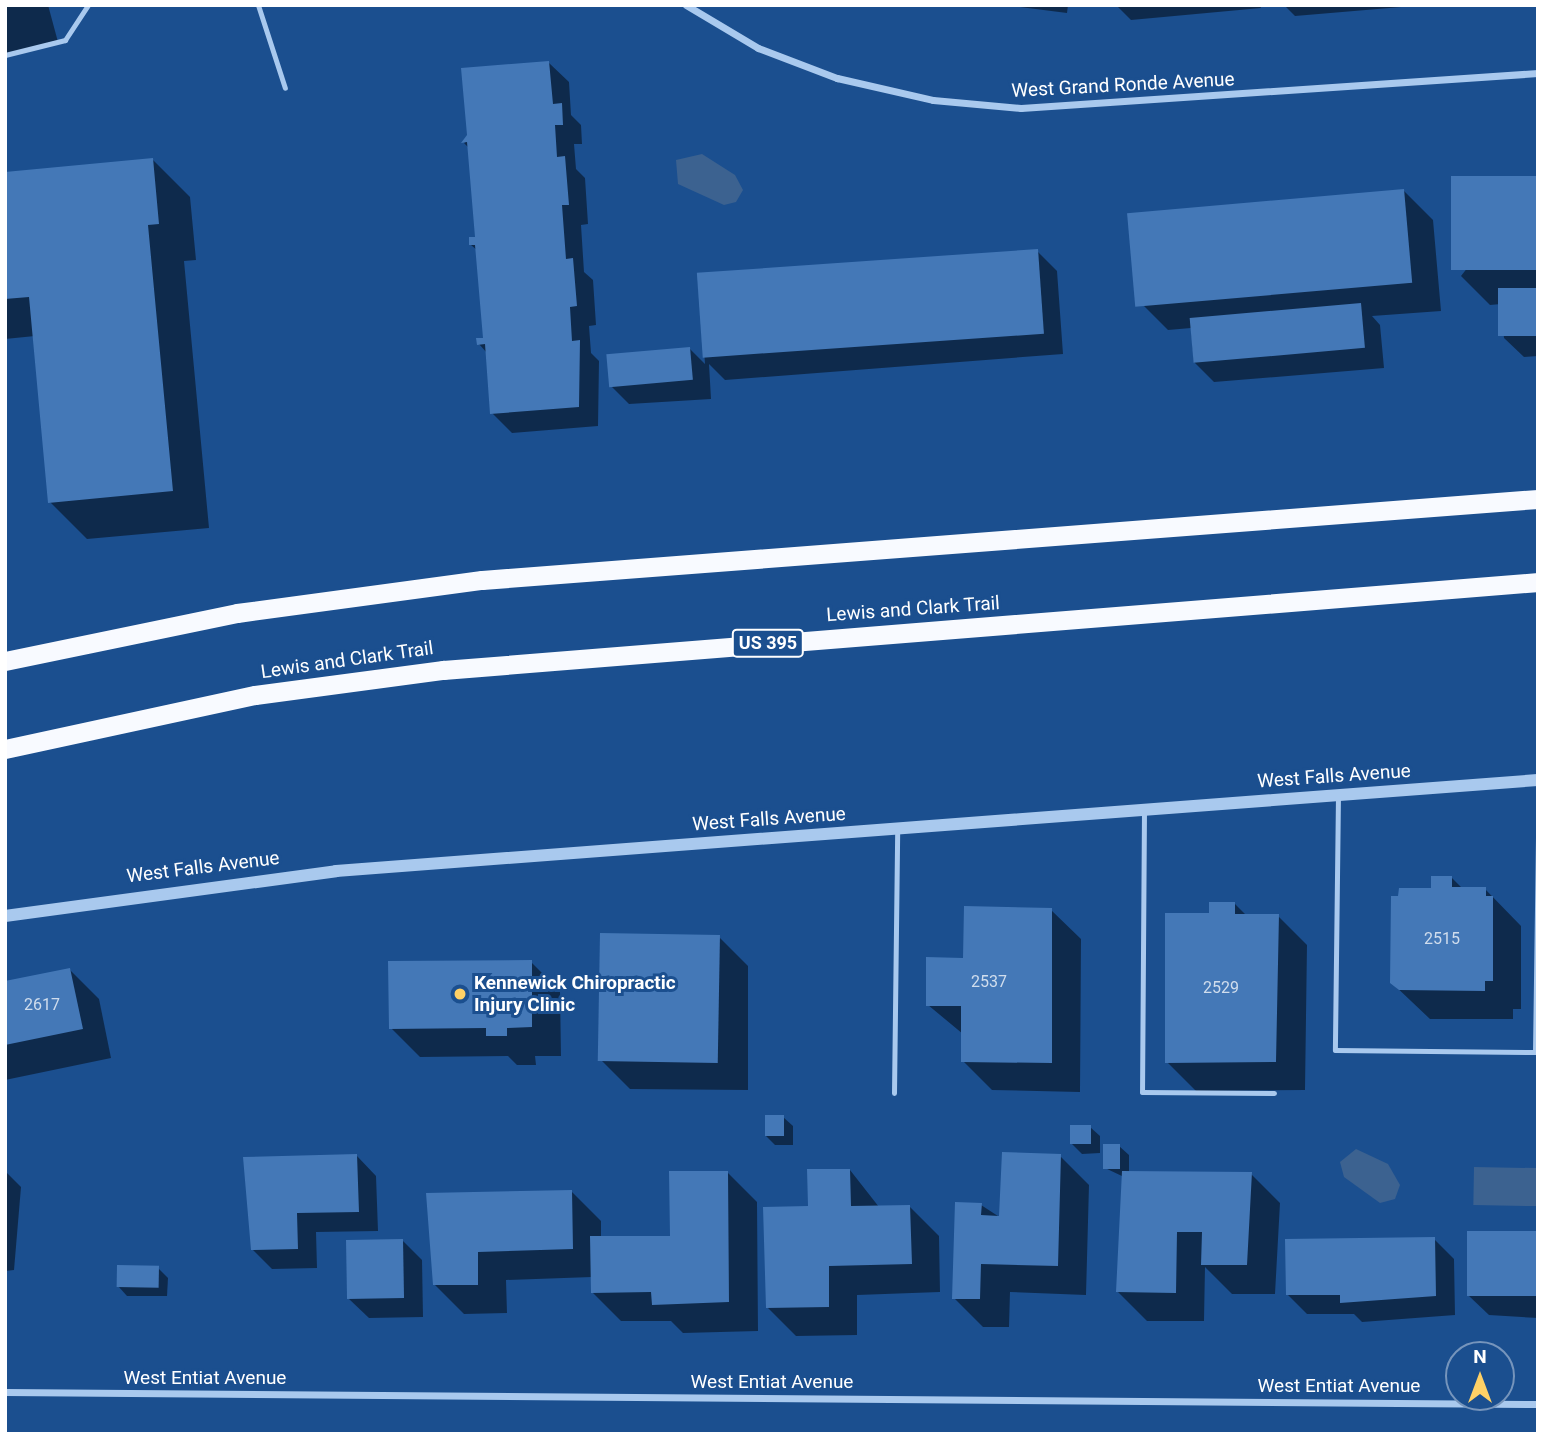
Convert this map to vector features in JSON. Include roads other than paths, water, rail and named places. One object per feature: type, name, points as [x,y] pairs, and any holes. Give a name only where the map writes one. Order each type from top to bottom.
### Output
[{"type":"highway","points":[[5,661],[237,613],[457,583],[1538,499]]},
{"type":"highway","name":"Lewis and Clark Trail","points":[[5,749],[255,695],[443,670],[1538,582]]},
{"type":"street","name":"West Grand Ronde Avenue","points":[[686,5],[758,48],[837,78],[933,100],[1021,108],[1538,73]]},
{"type":"street","name":"West Falls Avenue","points":[[5,916],[270,877],[1538,780]]},
{"type":"street","name":"West Entiat Avenue","points":[[5,1392],[1538,1404]]},
{"type":"lane","points":[[5,55],[65,40],[88,5]]},
{"type":"lane","points":[[258,5],[285,88]]},
{"type":"lane","points":[[1338,795],[1335,1050],[1535,1052],[1538,831]]},
{"type":"lane","points":[[1144,810],[1142,1093],[1274,1093]]},
{"type":"lane","points":[[894,1093],[897,828]]},
{"type":"water","points":[[702,154],[735,175],[743,190],[736,202],[724,205],[678,184],[676,160]]},
{"type":"water","points":[[1356,1149],[1388,1164],[1400,1185],[1395,1199],[1380,1203],[1344,1177],[1340,1162]]},
{"type":"water","points":[[1474,1167],[1538,1168],[1537,1206],[1473,1205]]},
{"type":"place","name":"Kennewick Chiropractic Injury Clinic","points":[[460,994]]}]
